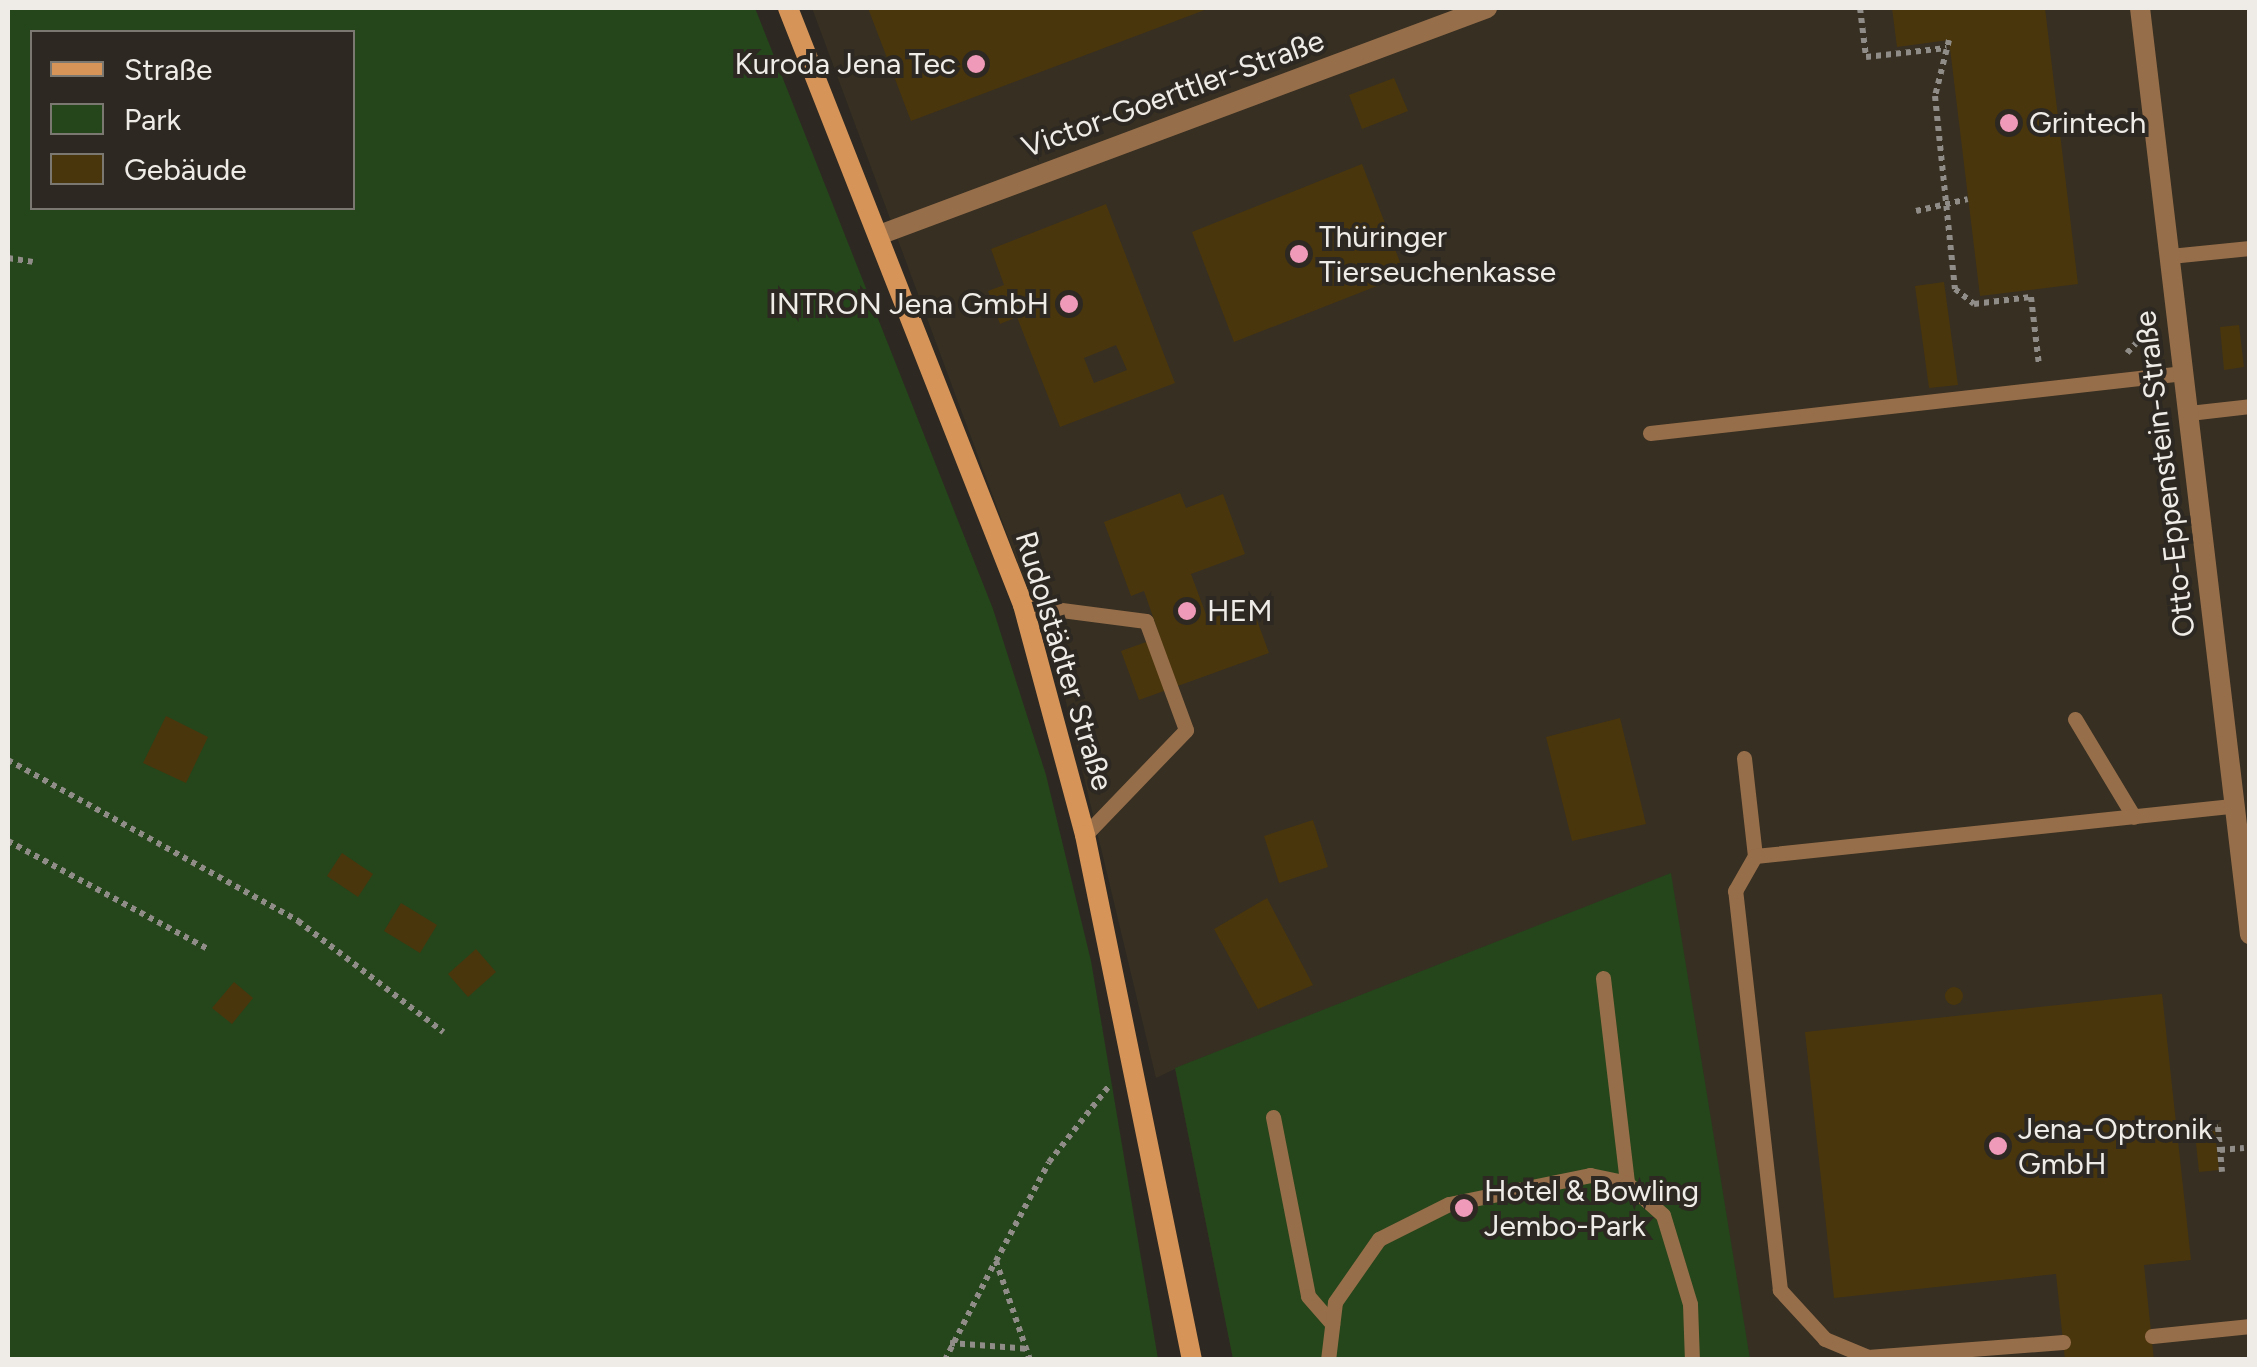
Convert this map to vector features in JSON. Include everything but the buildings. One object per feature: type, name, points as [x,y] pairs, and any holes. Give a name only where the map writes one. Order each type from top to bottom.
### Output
[{"type":"street","name":"Rudolstädter Straße","points":[[788,8],[1023,605],[1085,835],[1192,1360]]},
{"type":"street","name":"Victor-Goerttler-Straße","points":[[878,235],[1441,16],[1487,8]]},
{"type":"street","name":"Otto-Eppenstein-Straße","points":[[2140,8],[2250,934]]},
{"type":"lane","points":[[2170,256],[2250,248]]},
{"type":"lane","points":[[1650,433],[2184,374]]},
{"type":"lane","points":[[2189,413],[2250,406]]},
{"type":"lane","points":[[1023,605],[1146,620],[1186,730],[1085,835]]},
{"type":"lane","points":[[2075,719],[2134,817]]},
{"type":"lane","points":[[1744,758],[1756,856],[1734,891],[1780,1290],[1824,1339],[1868,1357],[2063,1342]]},
{"type":"lane","points":[[1756,856],[2234,806]]},
{"type":"lane","points":[[1603,978],[1627,1183]]},
{"type":"lane","points":[[1273,1116],[1308,1296],[1332,1324]]},
{"type":"lane","points":[[1328,1360],[1332,1324],[1353,1264],[1412,1218],[1557,1177],[1627,1183],[1663,1215],[1678,1254],[1692,1360]]},
{"type":"lane","points":[[2152,1336],[2250,1326]]},
{"type":"path","points":[[1860,8],[1866,57],[1948,44],[1935,96],[1958,297],[1974,304],[2031,297],[2039,367],[2056,366]]},
{"type":"path","points":[[1916,211],[1968,199]]},
{"type":"path","points":[[8,258],[33,262]]},
{"type":"path","points":[[2118,358],[2150,327]]},
{"type":"path","points":[[8,760],[298,921],[443,1032]]},
{"type":"path","points":[[8,841],[208,949]]},
{"type":"path","points":[[945,1360],[950,1343],[1049,1162],[1132,1058]]},
{"type":"path","points":[[2197,1130],[2218,1127],[2222,1172]]},
{"type":"path","points":[[2220,1150],[2244,1148]]},
{"type":"path","points":[[996,1261],[1030,1360]]},
{"type":"path","points":[[950,1343],[1029,1349]]},
{"type":"shaded area","points":[[812,8],[2249,8],[2249,1359],[1233,1359],[1175,1069],[1156,1078],[1060,677]]},
{"type":"green space","points":[[8,8],[755,8],[993,609],[1046,775],[1091,961],[1158,1359],[8,1359]]},
{"type":"green space","name":"Hotel & Bowling Jembo-Park","points":[[1671,873],[1750,1359],[1233,1359],[1175,1068]]},
{"type":"place","name":"Kuroda Jena Tec","points":[[976,64]]},
{"type":"place","name":"Grintech","points":[[2009,123]]},
{"type":"place","name":"Thüringer Tierseuchenkasse","points":[[1299,254]]},
{"type":"place","name":"INTRON Jena GmbH","points":[[1069,304]]},
{"type":"place","name":"HEM","points":[[1187,611]]},
{"type":"place","name":"Jena-Optronik GmbH","points":[[1998,1146]]},
{"type":"place","name":"Hotel & Bowling Jembo-Park","points":[[1464,1208]]}]
